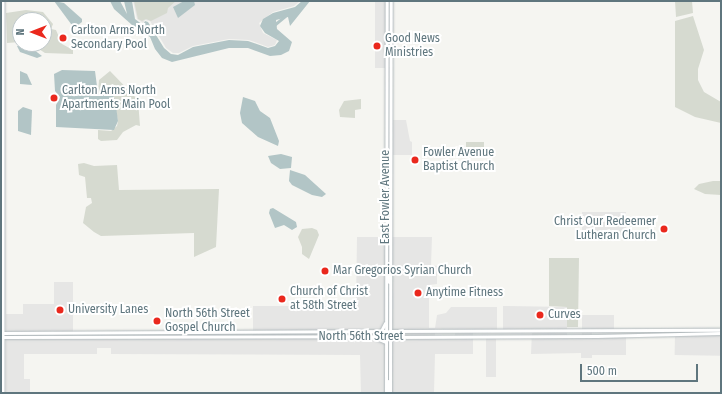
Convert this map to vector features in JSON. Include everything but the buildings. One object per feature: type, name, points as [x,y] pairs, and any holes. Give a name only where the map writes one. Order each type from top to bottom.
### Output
[{"type":"main road","points":[[3,1],[2,337],[4,393]]},
{"type":"main road","name":"East Fowler Avenue","points":[[386,1],[386,378],[388,393]]},
{"type":"main road","name":"East Fowler Avenue","points":[[388,393],[390,348],[391,1]]},
{"type":"main road","points":[[1,65],[1,258]]},
{"type":"main road","points":[[386,106],[390,140]]},
{"type":"main road","points":[[386,258],[390,283]]},
{"type":"main road","points":[[381,331],[386,320]]},
{"type":"main road","name":"North 56th Street","points":[[2,332],[386,331],[390,329],[399,331],[534,332],[721,331]]},
{"type":"main road","name":"North 56th Street","points":[[2,337],[602,336],[721,331]]},
{"type":"main road","points":[[68,332],[68,337]]},
{"type":"main road","points":[[74,337],[83,336],[85,332]]},
{"type":"main road","points":[[374,336],[386,342]]},
{"type":"main road","points":[[390,348],[396,336]]},
{"type":"shaded area","points":[[54,1],[64,3],[82,19],[82,22],[74,28]]},
{"type":"shaded area","points":[[110,1],[120,1],[127,14],[124,1],[132,1],[135,19],[143,25],[145,21],[148,22],[164,48],[171,54],[178,55],[193,47],[229,40],[248,41],[268,48],[275,46],[279,41],[265,33],[260,26],[263,19],[273,13],[295,7],[302,1],[310,1],[290,26],[288,17],[276,20],[277,29],[292,42],[289,51],[281,55],[270,56],[248,48],[229,48],[172,62],[162,58],[155,49],[150,37],[132,25],[114,9]]},
{"type":"shaded area","points":[[133,1],[300,1],[294,6],[273,12],[259,23],[263,33],[277,40],[275,45],[268,47],[249,40],[229,39],[193,46],[179,53],[173,53],[166,48],[150,21],[145,20],[143,23],[137,19]]},
{"type":"shaded area","points":[[134,1],[176,1],[168,8],[167,13],[151,21],[146,19],[142,21],[138,19]]},
{"type":"shaded area","points":[[184,1],[194,1],[195,5],[178,18],[173,7]]},
{"type":"shaded area","points":[[375,1],[385,1],[385,68],[375,68]]},
{"type":"shaded area","points":[[675,1],[692,1],[693,13],[676,17]]},
{"type":"shaded area","points":[[26,10],[43,12],[13,12]]},
{"type":"shaded area","points":[[12,12],[12,43],[7,43],[6,13]]},
{"type":"shaded area","points":[[693,16],[704,50],[698,69],[698,80],[704,92],[721,102],[721,123],[695,117],[675,107],[675,21]]},
{"type":"shaded area","points":[[52,29],[56,30],[62,44],[73,50],[73,54],[43,52],[52,52]]},
{"type":"shaded area","points":[[20,52],[37,52],[42,56],[37,58]]},
{"type":"shaded area","points":[[62,70],[95,71],[98,94],[113,96],[115,99],[118,121],[114,130],[56,127],[56,105],[60,97],[55,91],[54,74]]},
{"type":"shaded area","points":[[20,71],[27,74],[32,85],[20,84]]},
{"type":"shaded area","points":[[110,71],[138,100],[140,126],[136,125],[123,132],[117,140],[101,141],[98,139],[98,130],[111,131],[117,126],[118,121],[113,96],[98,94],[99,80]]},
{"type":"shaded area","points":[[243,97],[255,101],[260,111],[270,118],[279,141],[278,146],[258,137],[242,123],[240,113]]},
{"type":"shaded area","points":[[361,99],[361,109],[355,110],[355,118],[340,117],[339,110],[344,101]]},
{"type":"shaded area","points":[[23,107],[32,110],[31,135],[18,131],[18,111]]},
{"type":"shaded area","points":[[392,120],[406,120],[410,141],[412,142],[412,155],[393,155]]},
{"type":"shaded area","points":[[466,142],[484,142],[484,156],[466,156]]},
{"type":"shaded area","points":[[281,154],[292,157],[291,168],[280,169],[271,163],[268,156]]},
{"type":"shaded area","points":[[84,163],[94,166],[117,165],[119,190],[219,189],[216,247],[194,257],[194,233],[101,236],[94,232],[83,223],[86,207],[92,203],[91,198],[87,198],[85,177],[79,175],[78,164]]},
{"type":"shaded area","points":[[290,170],[305,175],[326,194],[322,197],[312,195],[292,185],[289,181]]},
{"type":"shaded area","points":[[721,181],[721,195],[705,194],[694,189],[699,184]]},
{"type":"shaded area","points":[[273,208],[296,222],[297,227],[292,230],[284,225],[275,228],[269,213],[270,209]]},
{"type":"shaded area","points":[[582,212],[626,212],[626,235],[582,235]]},
{"type":"shaded area","points":[[312,228],[317,230],[319,235],[309,259],[302,254],[302,247],[298,237],[302,229]]},
{"type":"shaded area","points":[[357,237],[432,237],[431,265],[437,266],[437,284],[429,285],[429,328],[435,328],[437,315],[446,313],[451,307],[497,307],[497,330],[473,331],[473,354],[435,354],[434,393],[361,393],[360,355],[111,354],[111,348],[97,348],[97,354],[24,354],[24,379],[30,379],[30,393],[6,393],[6,314],[23,314],[23,304],[54,304],[54,282],[73,282],[73,338],[253,337],[253,306],[356,306]],"holes":[[[435,329],[455,330],[455,337],[435,338]],[[54,331],[53,339],[23,338],[24,332]]]},
{"type":"shaded area","points":[[549,258],[579,258],[578,327],[567,327],[567,307],[549,306]]},
{"type":"shaded area","points":[[503,306],[567,307],[567,338],[582,338],[582,315],[614,315],[614,330],[592,330],[592,338],[626,337],[626,355],[592,355],[592,358],[581,358],[581,353],[531,354],[532,331],[503,331]]},
{"type":"shaded area","points":[[675,333],[721,334],[721,356],[675,355]]},
{"type":"shaded area","points":[[486,338],[496,338],[496,377],[486,377]]},
{"type":"waterway","points":[[274,25],[285,16]]},
{"type":"place","name":"Carlton Arms North Secondary Pool","points":[[63,38]]},
{"type":"place","name":"Good News Ministries","points":[[377,46]]},
{"type":"place","name":"Carlton Arms North Apartments Main Pool","points":[[54,98]]},
{"type":"place","name":"Fowler Avenue Baptist Church","points":[[415,160]]},
{"type":"place","name":"Christ Our Redeemer Lutheran Church","points":[[664,229]]},
{"type":"place","name":"Mar Gregorios Syrian Church","points":[[325,271]]},
{"type":"place","name":"Anytime Fitness","points":[[418,293]]},
{"type":"place","name":"Church of Christ at 58th Street","points":[[282,299]]},
{"type":"place","name":"University Lanes","points":[[60,310]]},
{"type":"place","name":"Curves","points":[[540,315]]},
{"type":"place","name":"North 56th Street Gospel Church","points":[[157,321]]}]
